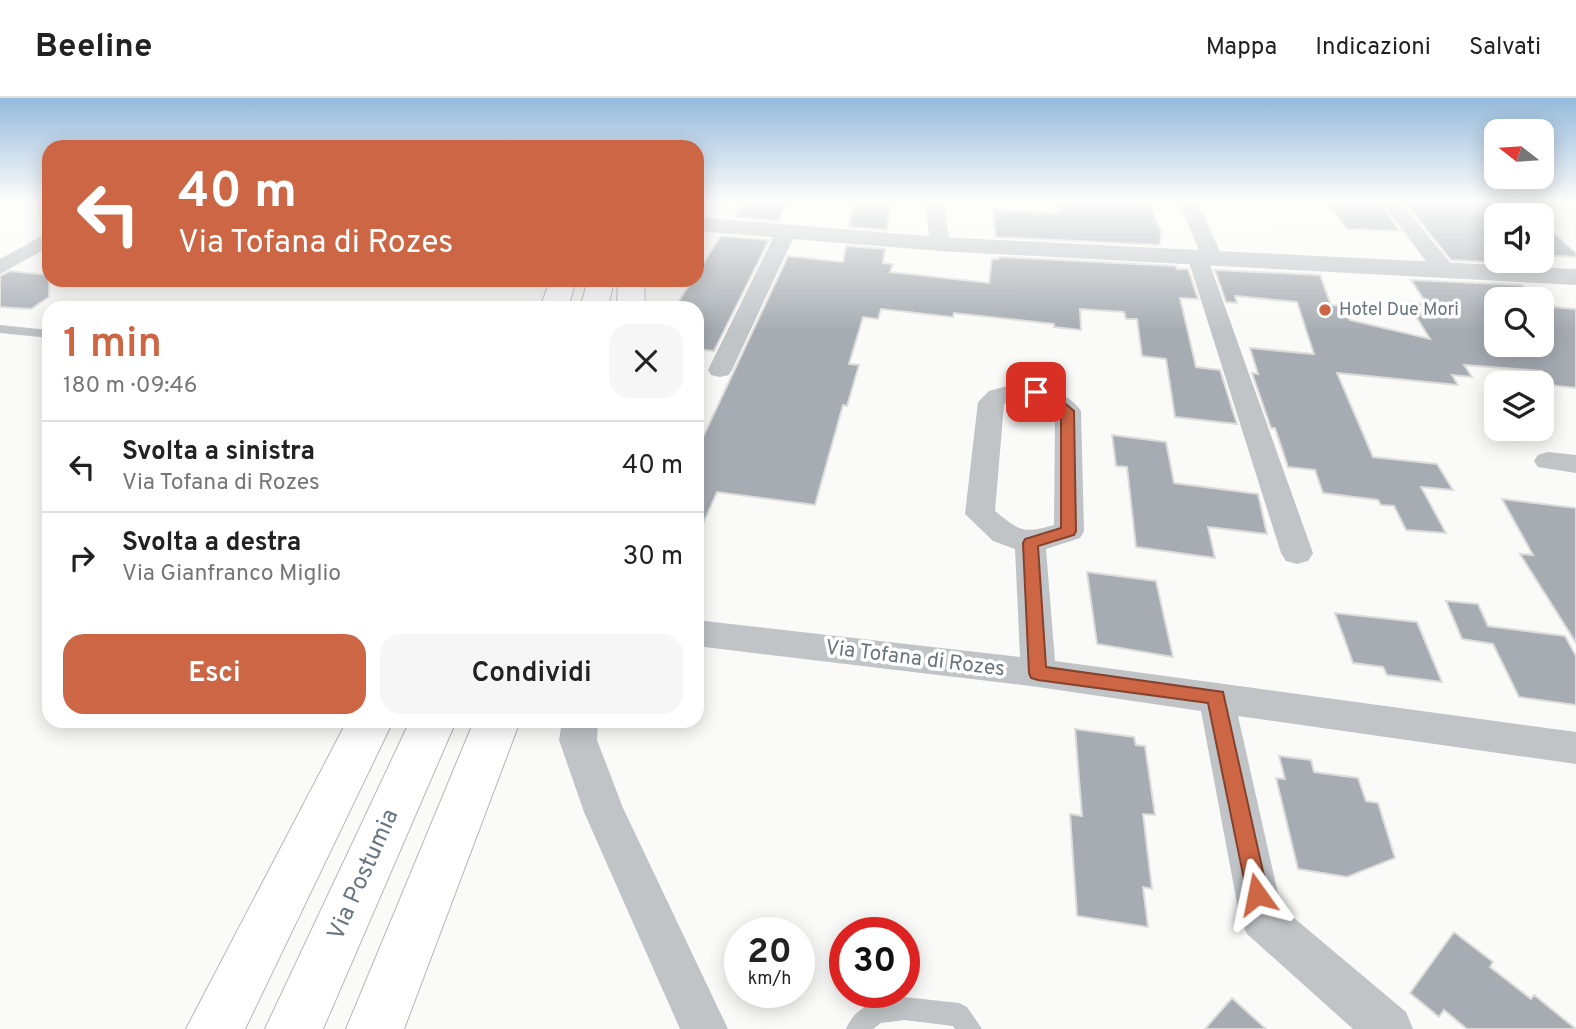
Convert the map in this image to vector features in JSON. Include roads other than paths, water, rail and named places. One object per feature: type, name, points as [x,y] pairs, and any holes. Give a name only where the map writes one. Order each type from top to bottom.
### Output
[{"type":"highway","points":[[215,1029],[366,728]]},
{"type":"highway","name":"Via Postumia","points":[[294,1029],[430,728]]},
{"type":"highway","points":[[375,1029],[494,728]]},
{"type":"street","points":[[0,268],[40,244]]},
{"type":"street","points":[[720,370],[780,244]]},
{"type":"street","points":[[950,244],[1576,277]]},
{"type":"street","points":[[1200,244],[1297,553]]},
{"type":"street","points":[[1424,244],[1444,270]]},
{"type":"street","points":[[1036,392],[1054,400],[1068,411],[1069,531],[1030,543],[1004,534],[980,514],[991,402],[998,396],[1036,392]]},
{"type":"street","points":[[1030,543],[1038,673]]},
{"type":"street","name":"Via Tofana di Rozes","points":[[704,634],[1038,673],[1576,748]]},
{"type":"street","points":[[1216,697],[1262,919],[1389,1029]]},
{"type":"street","points":[[579,728],[578,740],[604,812],[704,1029]]},
{"type":"lane","points":[[0,328],[42,333]]},
{"type":"lane","points":[[858,1029],[862,1022],[880,1011],[923,1010],[959,1015],[970,1029]]},
{"type":"place","name":"Hotel Due Mori","points":[[1325,310]]}]
